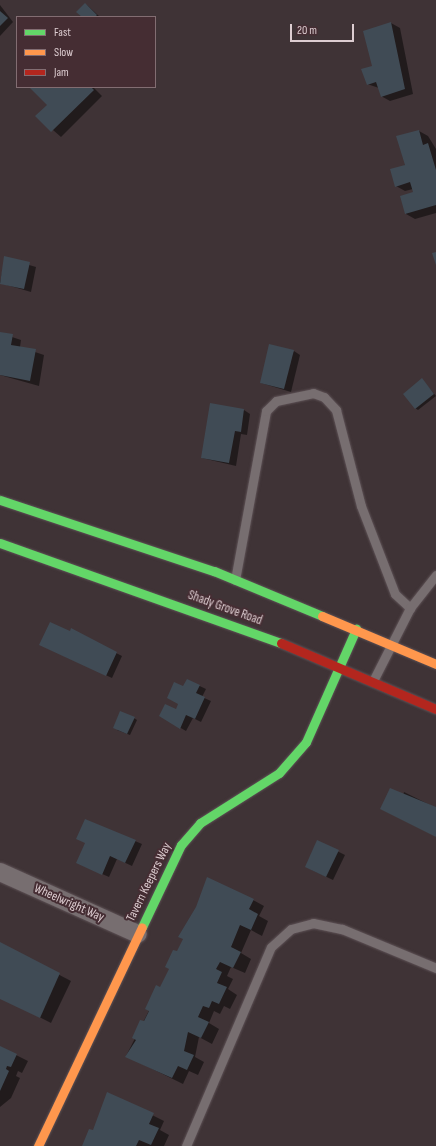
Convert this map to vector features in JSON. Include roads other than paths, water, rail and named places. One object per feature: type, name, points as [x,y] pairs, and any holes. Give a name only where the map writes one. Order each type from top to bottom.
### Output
[{"type":"main road","points":[[0,500],[135,542],[235,580],[356,629],[436,664]]},
{"type":"main road","name":"Shady Grove Road","points":[[0,543],[179,605],[374,679],[436,709]]},
{"type":"main road","name":"Tavern Keepers Way","points":[[38,1146],[173,859],[190,833],[216,812],[279,774],[294,758],[306,742],[356,629]]},
{"type":"street","name":"Wheelwright Way","points":[[0,872],[138,934]]},
{"type":"lane","points":[[235,580],[266,410],[276,401],[313,393],[324,397],[336,410],[361,506],[395,594],[410,608]]},
{"type":"lane","points":[[374,679],[410,608],[436,575]]},
{"type":"lane","points":[[186,1146],[271,947],[291,929],[314,923],[342,929],[436,968]]}]
